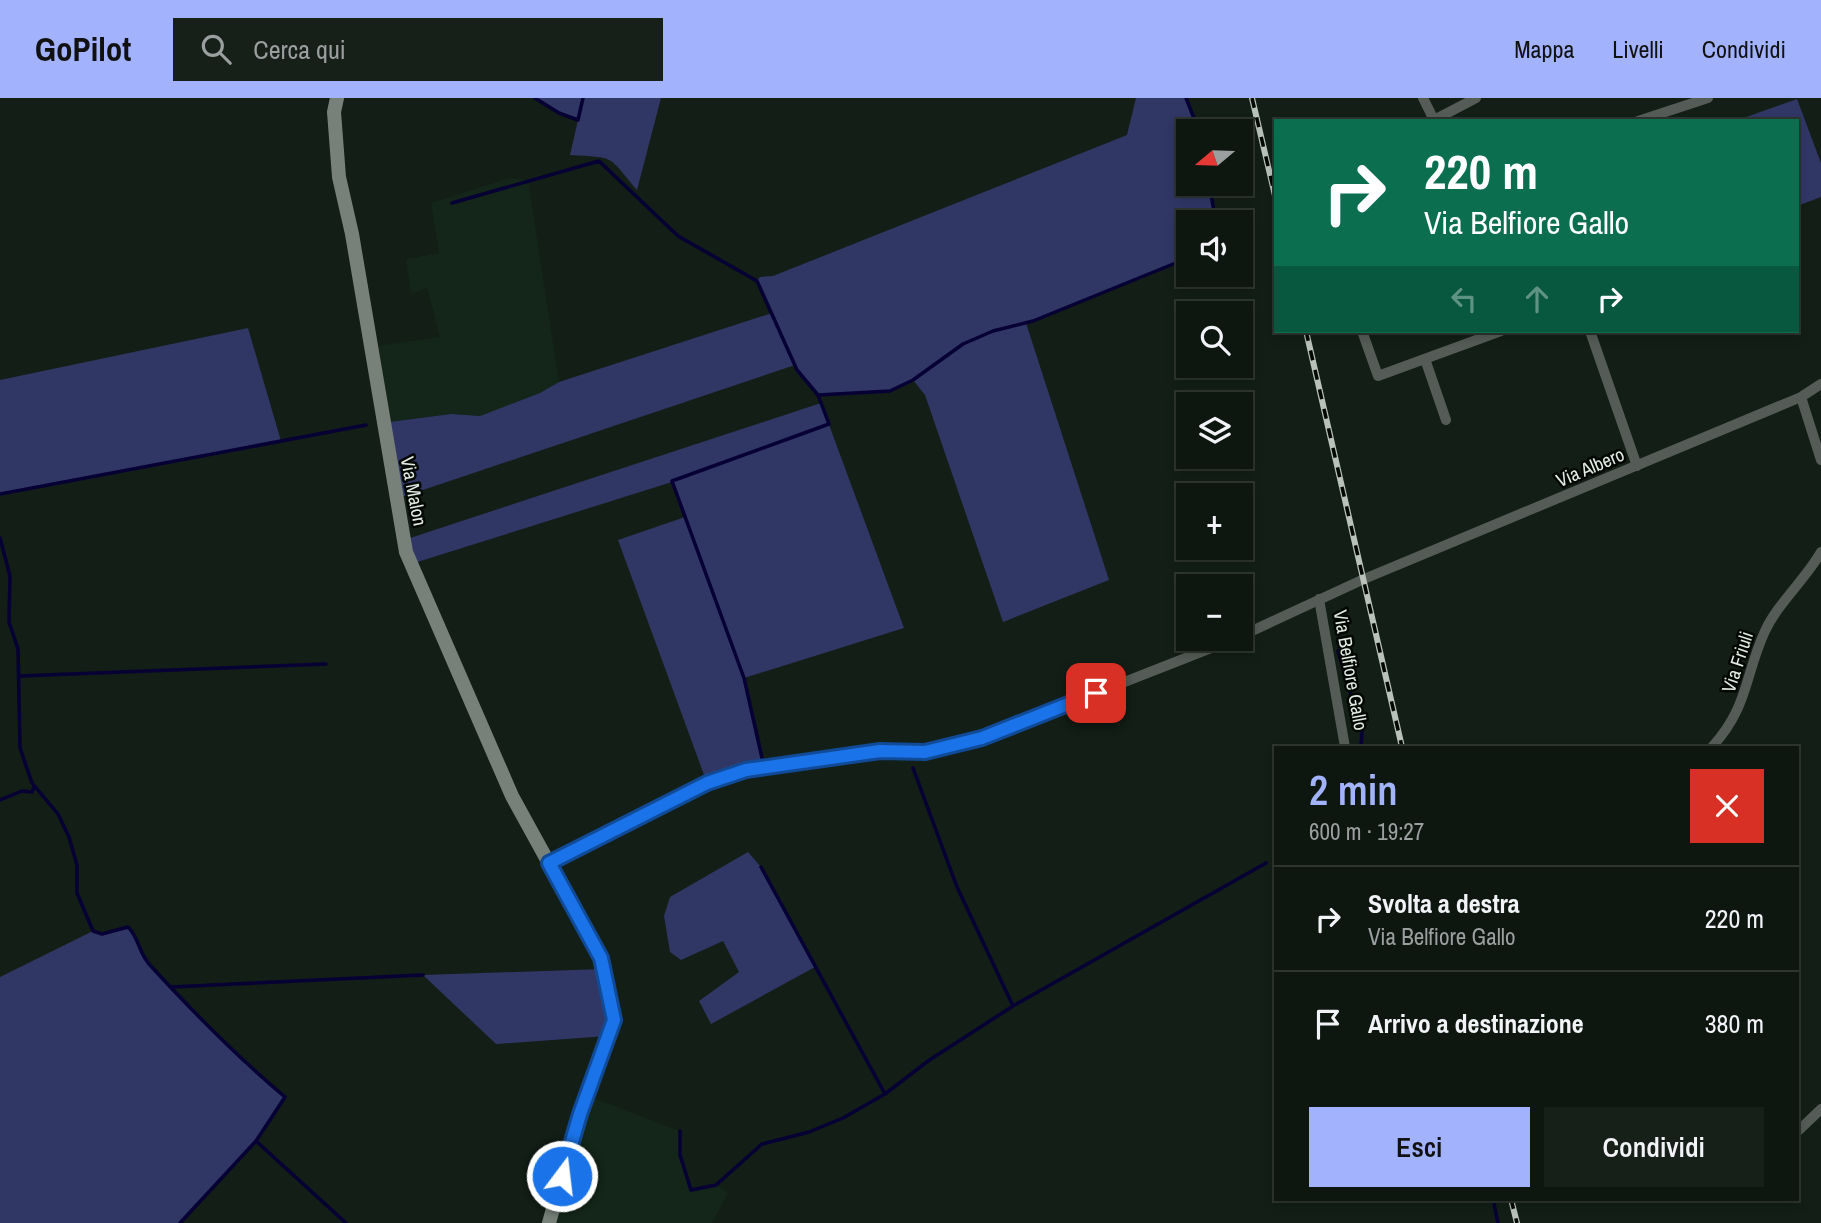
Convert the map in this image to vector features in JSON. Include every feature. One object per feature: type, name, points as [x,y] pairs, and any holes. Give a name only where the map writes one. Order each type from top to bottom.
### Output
[{"type":"street","name":"Via Malon","points":[[337,98],[334,112],[339,177],[352,234],[406,552],[510,792],[549,863]]},
{"type":"street","points":[[1423,98],[1434,119]]},
{"type":"street","points":[[1436,119],[1476,98]]},
{"type":"street","points":[[1644,119],[1708,98]]},
{"type":"street","points":[[1363,333],[1378,376],[1483,334]]},
{"type":"street","points":[[1591,333],[1637,466]]},
{"type":"street","points":[[1425,359],[1446,420]]},
{"type":"street","name":"Via Albero","points":[[1370,577],[1801,397],[1821,384]]},
{"type":"street","points":[[1801,397],[1821,460]]},
{"type":"street","name":"Via Friuli","points":[[1713,746],[1742,705],[1766,629],[1821,552]]},
{"type":"street","name":"Via Belfiore Gallo","points":[[1253,630],[1370,577]]},
{"type":"street","name":"Via Belfiore Gallo","points":[[1319,599],[1345,746]]},
{"type":"street","points":[[549,1223],[580,1114],[614,1020],[601,958],[549,863],[707,783],[746,770],[871,752],[925,752],[982,738],[1203,651]]},
{"type":"street","points":[[1799,1130],[1821,1109]]},
{"type":"shaded area","points":[[535,98],[661,98],[637,190],[610,160],[570,155],[578,120],[559,113]]},
{"type":"shaded area","points":[[1136,98],[1186,98],[1194,119],[1176,119],[1176,196],[1211,196],[1214,210],[1176,210],[1176,263],[1026,323],[1109,580],[1003,622],[925,395],[913,380],[890,391],[818,395],[795,365],[396,499],[382,423],[451,414],[480,416],[540,393],[559,382],[772,313],[757,281],[760,277],[773,276],[1127,135]]},
{"type":"shaded area","points":[[1797,99],[1821,163],[1821,197],[1799,205],[1799,119],[1741,119]]},
{"type":"shaded area","points":[[509,178],[528,180],[559,382],[540,393],[480,416],[451,414],[382,423],[369,347],[440,337],[427,288],[411,294],[406,259],[439,253],[431,203]]},
{"type":"shaded area","points":[[248,328],[281,441],[0,494],[0,380]]},
{"type":"shaded area","points":[[821,403],[904,628],[744,678],[764,766],[707,783],[618,540],[685,517],[672,482],[411,564],[404,540]]},
{"type":"shaded area","points":[[748,852],[761,867],[815,967],[711,1024],[699,1001],[739,972],[723,941],[681,960],[670,952],[664,916],[670,897]]},
{"type":"shaded area","points":[[128,927],[146,960],[165,982],[285,1097],[256,1141],[180,1223],[0,1223],[0,977],[93,931],[102,934]]},
{"type":"shaded area","points":[[603,969],[614,1020],[607,1036],[496,1044],[423,975]]},
{"type":"shaded area","points":[[586,1095],[680,1131],[680,1155],[690,1189],[716,1185],[728,1193],[712,1223],[549,1223]]},
{"type":"waterway","points":[[535,98],[559,113],[578,120],[583,98]]},
{"type":"waterway","points":[[1186,98],[1194,119]]},
{"type":"waterway","points":[[452,203],[599,161],[678,236],[757,281],[797,370],[818,395],[890,391],[913,380],[963,344],[993,331],[1033,321],[1176,263]]},
{"type":"waterway","points":[[1211,196],[1214,210]]},
{"type":"waterway","points":[[762,758],[744,678],[672,481],[829,424],[818,395]]},
{"type":"waterway","points":[[0,494],[366,425]]},
{"type":"waterway","points":[[0,538],[10,576],[9,622],[18,649],[20,748],[32,783],[58,814],[69,837],[77,865],[77,893],[93,931],[102,934],[128,927],[146,960],[165,982],[285,1097],[256,1141],[180,1223]]},
{"type":"waterway","points":[[1338,651],[1362,732],[1361,746]]},
{"type":"waterway","points":[[20,676],[326,664]]},
{"type":"waterway","points":[[913,768],[957,887],[1013,1006]]},
{"type":"waterway","points":[[0,800],[22,791],[32,792],[34,787]]},
{"type":"waterway","points":[[680,1131],[680,1155],[691,1190],[716,1185],[762,1144],[809,1132],[843,1118],[885,1094],[928,1061],[1013,1006],[1266,863]]},
{"type":"waterway","points":[[761,867],[885,1094]]},
{"type":"waterway","points":[[171,987],[423,975]]},
{"type":"waterway","points":[[256,1141],[346,1223]]},
{"type":"waterway","points":[[1493,1201],[1498,1223]]},
{"type":"railway","points":[[1252,98],[1274,192]]},
{"type":"railway","points":[[1306,333],[1402,746]]},
{"type":"railway","points":[[1512,1201],[1517,1223]]},
{"type":"route","points":[[562,1176],[580,1114],[614,1020],[601,958],[549,863],[707,783],[746,770],[880,751],[925,752],[982,738],[1096,693]]}]
